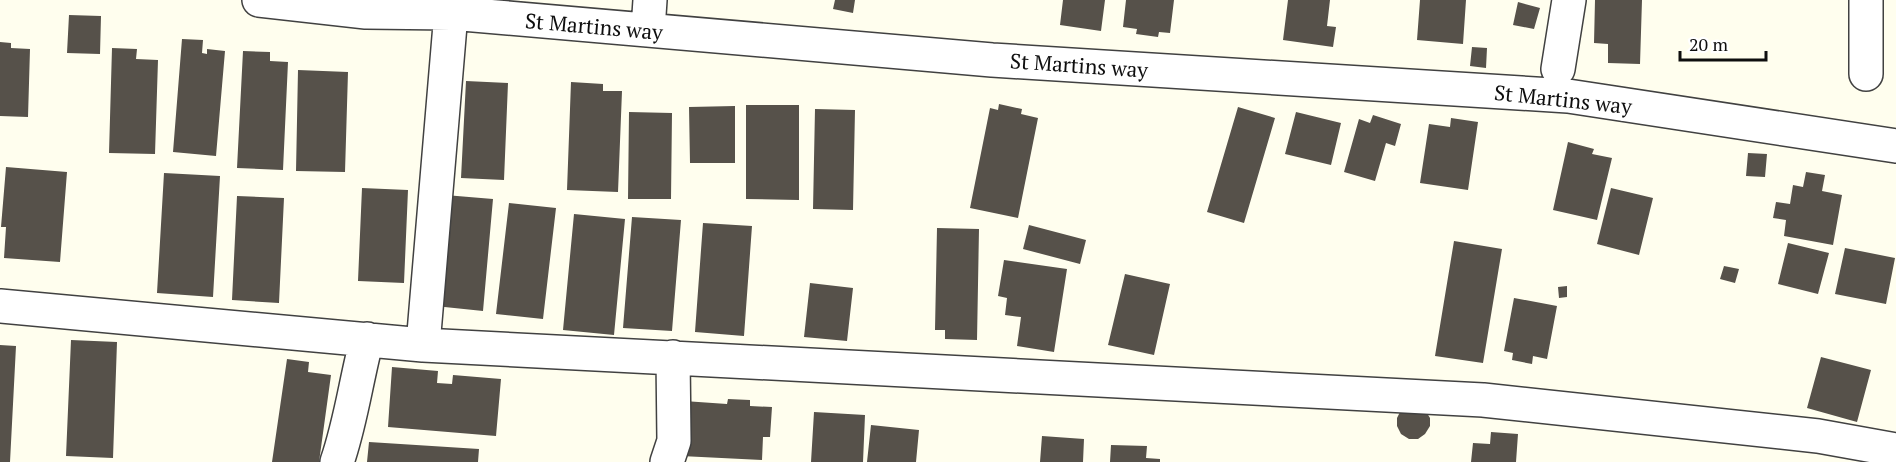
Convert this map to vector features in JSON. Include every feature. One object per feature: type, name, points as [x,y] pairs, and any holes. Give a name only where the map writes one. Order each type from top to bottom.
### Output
[{"type":"street","name":"St Martins way","points":[[259,0],[451,13],[649,15],[992,60],[1568,96],[1896,146]]},
{"type":"street","points":[[1558,69],[1569,0]]},
{"type":"street","points":[[1866,0],[1866,74]]},
{"type":"street","points":[[423,345],[451,13]]},
{"type":"street","points":[[0,306],[423,345],[1483,399],[1818,436],[1896,450]]},
{"type":"street","points":[[337,462],[344,441],[358,370],[367,339]]},
{"type":"street","points":[[667,462],[674,441],[673,357]]},
{"type":"building","points":[[835,0],[855,0],[853,13],[833,9]]},
{"type":"building","points":[[1063,0],[1105,0],[1101,31],[1060,25]]},
{"type":"building","points":[[1126,0],[1174,0],[1170,33],[1159,32],[1158,37],[1136,34],[1137,29],[1123,27]]},
{"type":"building","points":[[1288,0],[1330,0],[1327,26],[1336,27],[1333,47],[1283,40]]},
{"type":"building","points":[[1420,0],[1466,0],[1463,44],[1417,40]]},
{"type":"building","points":[[1595,0],[1642,0],[1640,64],[1608,63],[1608,44],[1594,43]]},
{"type":"building","points":[[1518,2],[1540,8],[1534,29],[1513,25]]},
{"type":"building","points":[[69,15],[101,16],[100,54],[67,53]]},
{"type":"building","points":[[182,39],[203,40],[202,53],[207,54],[207,49],[225,51],[216,156],[173,152]]},
{"type":"building","points":[[0,42],[11,43],[11,48],[30,49],[28,117],[0,116]]},
{"type":"building","points":[[1472,47],[1487,48],[1486,68],[1470,66]]},
{"type":"building","points":[[112,48],[137,49],[136,59],[158,60],[155,154],[109,153]]},
{"type":"building","points":[[243,51],[270,52],[270,61],[288,62],[283,170],[237,168]]},
{"type":"building","points":[[298,70],[348,72],[345,172],[296,171]]},
{"type":"building","points":[[466,81],[508,83],[504,180],[461,178]]},
{"type":"building","points":[[571,82],[603,84],[603,91],[622,91],[618,192],[567,190]]},
{"type":"building","points":[[999,104],[1022,109],[1021,114],[1038,118],[1018,218],[970,208],[990,108],[998,110]]},
{"type":"building","points":[[746,105],[799,105],[799,200],[746,199]]},
{"type":"building","points":[[735,106],[735,163],[690,163],[689,107]]},
{"type":"building","points":[[1238,107],[1275,118],[1244,223],[1207,212]]},
{"type":"building","points":[[815,109],[855,110],[853,210],[813,209]]},
{"type":"building","points":[[629,112],[672,113],[671,199],[628,199]]},
{"type":"building","points":[[1296,112],[1341,123],[1331,165],[1285,154]]},
{"type":"building","points":[[1373,115],[1401,124],[1395,146],[1386,143],[1375,181],[1344,172],[1359,119],[1370,123]]},
{"type":"building","points":[[1451,118],[1478,122],[1468,190],[1420,183],[1429,124],[1450,127]]},
{"type":"building","points":[[1568,142],[1594,149],[1592,154],[1612,158],[1597,220],[1553,210]]},
{"type":"building","points":[[1748,153],[1767,154],[1765,177],[1746,176]]},
{"type":"building","points":[[6,167],[67,172],[60,262],[4,258],[6,227],[1,227]]},
{"type":"building","points":[[1806,172],[1825,175],[1822,191],[1842,195],[1833,245],[1784,236],[1786,220],[1773,218],[1776,202],[1790,204],[1793,185],[1803,187]]},
{"type":"building","points":[[164,173],[220,176],[213,297],[157,293]]},
{"type":"building","points":[[362,188],[408,190],[404,283],[358,281]]},
{"type":"building","points":[[1611,188],[1653,198],[1639,255],[1597,244]]},
{"type":"building","points":[[445,195],[493,199],[483,311],[435,306]]},
{"type":"building","points":[[237,196],[284,198],[279,303],[232,300]]},
{"type":"building","points":[[509,203],[556,208],[543,319],[496,314]]},
{"type":"building","points":[[574,214],[625,219],[614,335],[563,330]]},
{"type":"building","points":[[632,217],[681,220],[672,331],[623,328]]},
{"type":"building","points":[[703,223],[752,226],[744,336],[695,332]]},
{"type":"building","points":[[1029,225],[1086,240],[1080,264],[1023,249]]},
{"type":"building","points":[[937,228],[979,229],[977,340],[945,339],[945,330],[935,330]]},
{"type":"building","points":[[1454,241],[1502,249],[1483,363],[1435,356]]},
{"type":"building","points":[[1788,243],[1829,253],[1818,294],[1778,284]]},
{"type":"building","points":[[1845,248],[1895,258],[1886,304],[1835,294]]},
{"type":"building","points":[[1004,260],[1067,269],[1054,352],[1017,346],[1021,317],[1005,315],[1007,298],[998,296]]},
{"type":"building","points":[[1724,266],[1739,269],[1735,283],[1720,279]]},
{"type":"building","points":[[1125,274],[1170,284],[1154,355],[1108,345]]},
{"type":"building","points":[[810,283],[853,288],[847,341],[804,337]]},
{"type":"building","points":[[1567,286],[1567,297],[1559,298],[1558,287]]},
{"type":"building","points":[[1514,298],[1557,306],[1547,359],[1533,356],[1532,364],[1512,360],[1513,353],[1504,351]]},
{"type":"building","points":[[71,340],[117,342],[113,458],[66,456]]},
{"type":"building","points":[[0,345],[16,346],[10,462],[0,462]]},
{"type":"building","points":[[1821,357],[1871,370],[1857,422],[1807,408]]},
{"type":"building","points":[[287,359],[309,362],[308,372],[331,375],[319,462],[272,462]]},
{"type":"building","points":[[392,367],[438,371],[437,383],[452,384],[453,375],[501,379],[496,436],[388,427]]},
{"type":"building","points":[[728,399],[750,400],[750,406],[772,407],[770,437],[763,437],[762,460],[681,456],[684,401],[727,404]]},
{"type":"building","points":[[1401,410],[1425,410],[1430,418],[1430,426],[1425,434],[1418,439],[1409,439],[1401,434],[1397,426],[1397,418]]},
{"type":"building","points":[[814,412],[865,415],[863,462],[811,462]]},
{"type":"building","points":[[871,425],[919,430],[916,462],[867,462]]},
{"type":"building","points":[[1491,432],[1518,434],[1516,462],[1471,462],[1473,443],[1490,444]]},
{"type":"building","points":[[1042,436],[1084,439],[1083,462],[1040,462]]},
{"type":"building","points":[[369,442],[479,449],[478,462],[367,462]]},
{"type":"building","points":[[1111,445],[1147,446],[1146,458],[1160,459],[1160,462],[1110,462]]}]
